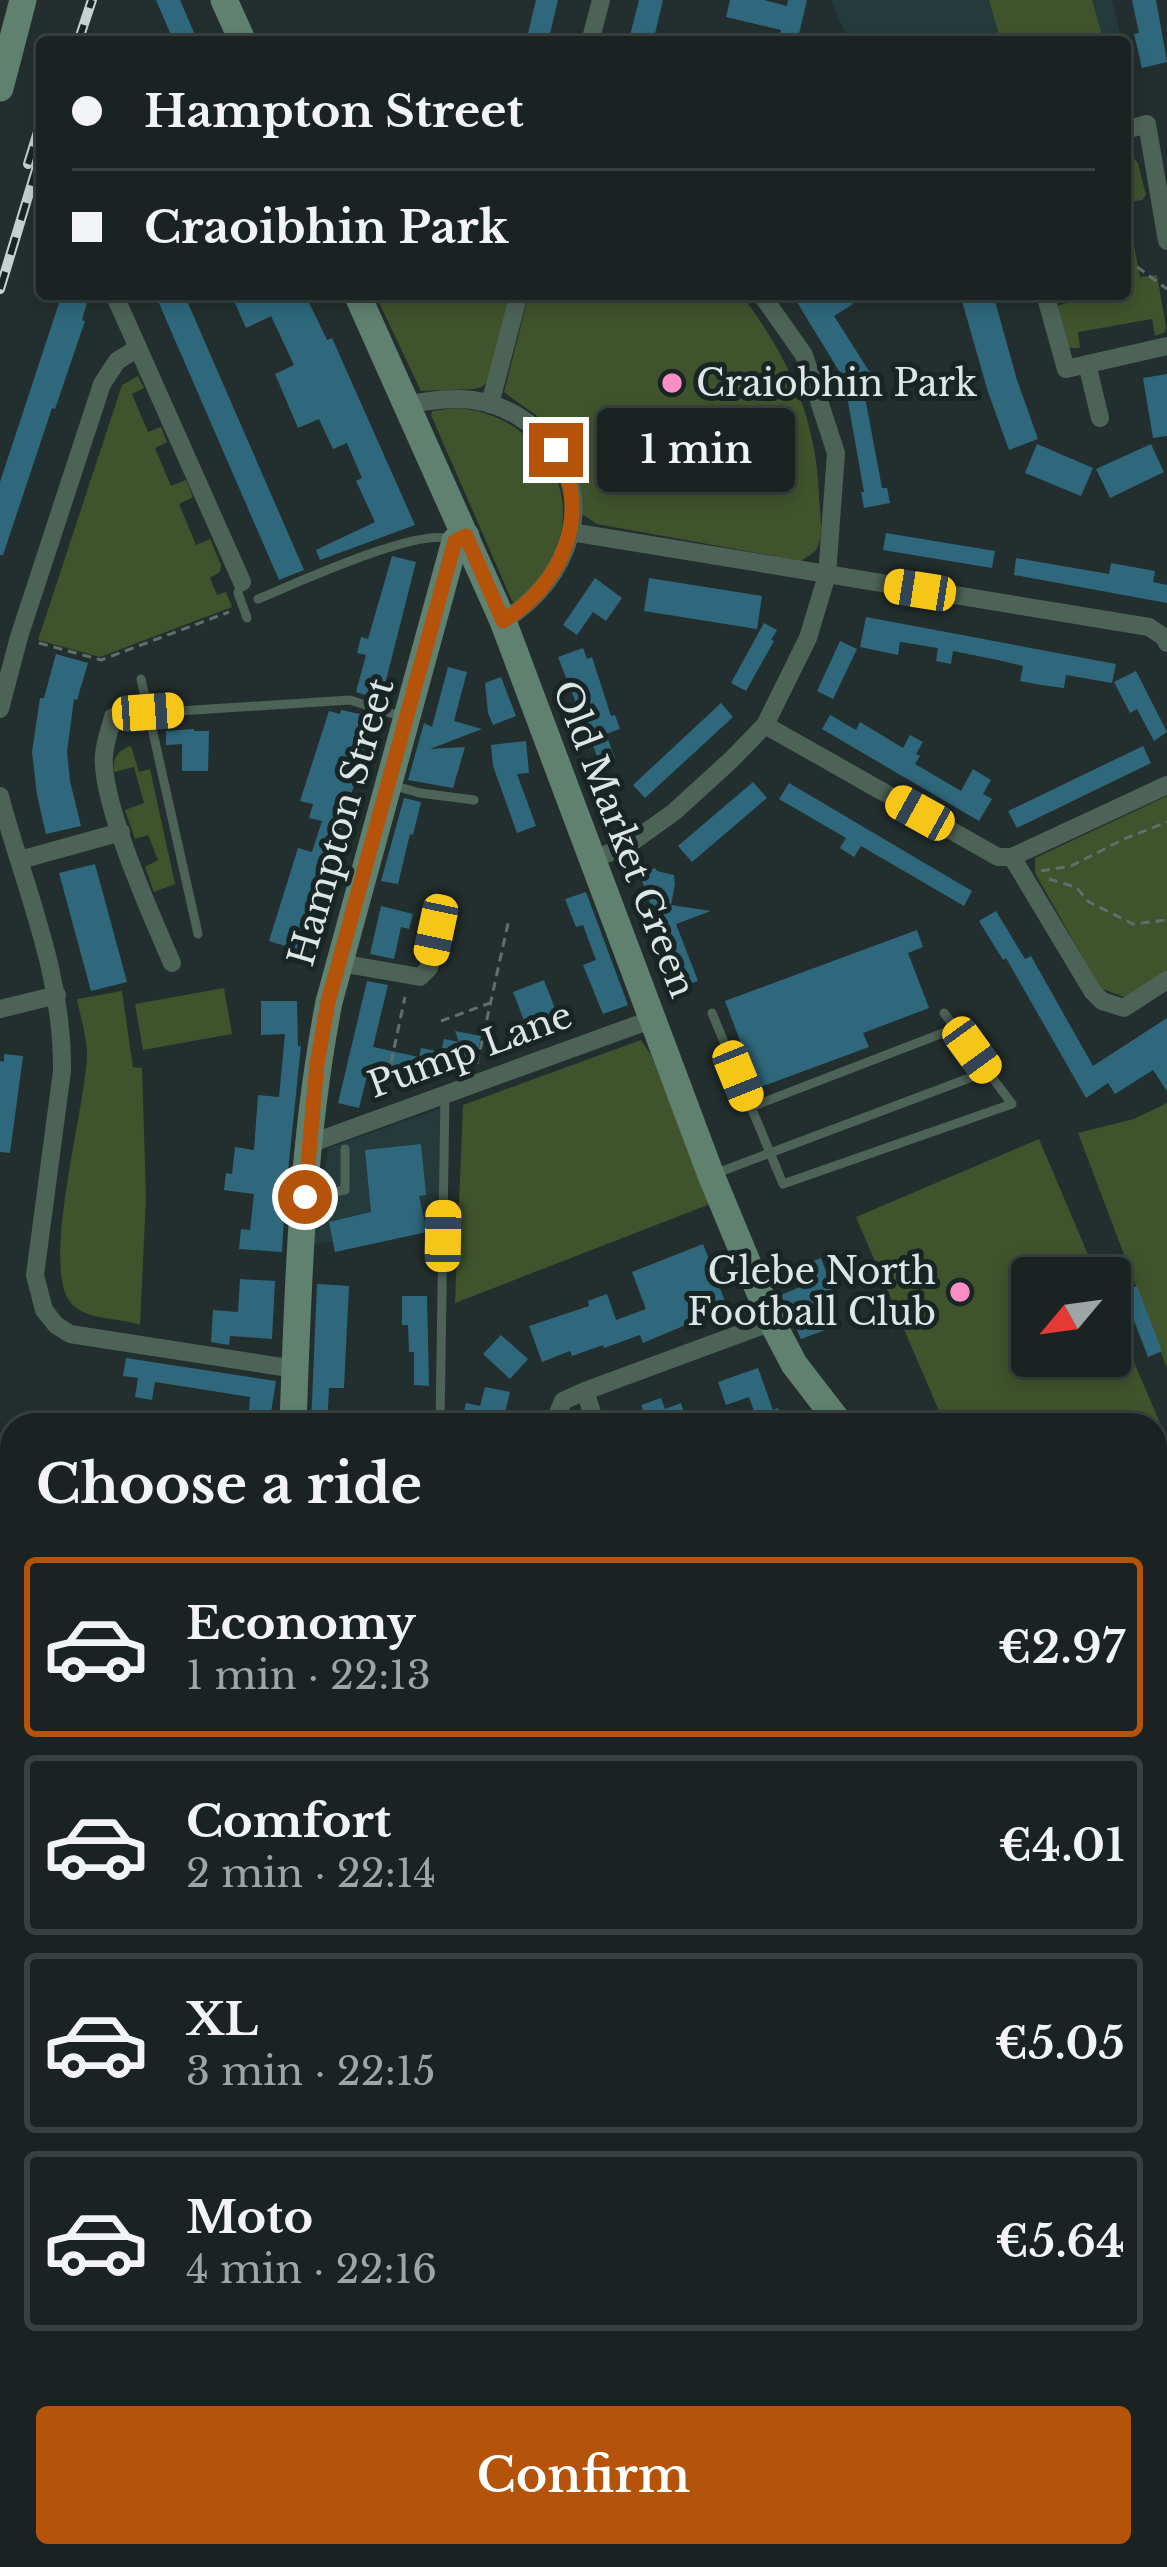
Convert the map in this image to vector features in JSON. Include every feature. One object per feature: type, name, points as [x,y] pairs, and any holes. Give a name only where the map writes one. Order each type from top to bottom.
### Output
[{"type":"main road","points":[[0,88],[23,0]]},
{"type":"main road","points":[[224,0],[240,36]]},
{"type":"main road","name":"Old Market Green","points":[[360,300],[408,404],[461,538],[503,621],[772,1322],[794,1364],[832,1413]]},
{"type":"main road","name":"Hampton Street","points":[[293,1413],[309,1144],[328,1002],[461,538]]},
{"type":"street","points":[[592,36],[601,0]]},
{"type":"street","points":[[1131,128],[1147,124],[1167,241]]},
{"type":"street","points":[[117,300],[242,582]]},
{"type":"street","points":[[490,404],[517,300]]},
{"type":"street","points":[[594,859],[628,844],[674,812],[765,725],[808,638],[827,575],[836,453],[804,355],[764,300]]},
{"type":"street","points":[[1047,300],[1066,369],[1167,346]]},
{"type":"street","points":[[0,710],[19,637],[102,384],[117,361],[138,348]]},
{"type":"street","points":[[1088,364],[1100,418]]},
{"type":"street","points":[[408,404],[459,399],[490,404],[529,422],[556,450],[570,489],[571,532],[553,574],[532,599],[503,621]]},
{"type":"street","points":[[571,532],[1149,627],[1167,643]]},
{"type":"street","points":[[113,717],[104,753],[105,771],[121,832],[172,963]]},
{"type":"street","points":[[765,725],[998,857],[1012,857],[1167,785]]},
{"type":"street","points":[[0,796],[44,936],[62,1037],[62,1071],[35,1275],[44,1310],[70,1334],[295,1369]]},
{"type":"street","points":[[20,860],[121,832]]},
{"type":"street","points":[[1012,857],[1102,1001],[1124,1008],[1167,980]]},
{"type":"street","points":[[340,963],[420,977],[428,968],[436,930]]},
{"type":"street","points":[[0,1010],[57,994]]},
{"type":"street","name":"Pump Lane","points":[[309,1144],[653,1018]]},
{"type":"street","points":[[558,1413],[563,1401],[584,1391],[772,1322]]},
{"type":"street","points":[[584,1391],[592,1413]]},
{"type":"lane","points":[[258,599],[388,549],[439,535],[461,538]]},
{"type":"lane","points":[[242,582],[238,593],[245,612]]},
{"type":"lane","points":[[141,679],[198,934]]},
{"type":"lane","points":[[148,712],[350,700],[408,718]]},
{"type":"lane","points":[[389,784],[474,800]]},
{"type":"lane","points":[[712,1013],[782,1184],[1012,1104],[944,1013]]},
{"type":"lane","points":[[751,1107],[956,1028]]},
{"type":"lane","points":[[712,1175],[988,1072]]},
{"type":"lane","points":[[440,1413],[445,1094]]},
{"type":"lane","points":[[305,1197],[345,1190],[345,1149]]},
{"type":"path","points":[[1131,262],[1167,289]]},
{"type":"path","points":[[19,637],[101,660],[245,612]]},
{"type":"path","points":[[1167,822],[1071,866],[1035,873],[1076,886],[1089,902],[1133,924],[1164,921],[1167,931]]},
{"type":"path","points":[[477,1082],[475,1072],[508,919]]},
{"type":"path","points":[[388,1077],[410,974]]},
{"type":"path","points":[[441,1021],[490,1003]]},
{"type":"shaded area","points":[[831,0],[1112,0],[1121,36],[846,36]]},
{"type":"shaded area","points":[[441,1108],[439,1226],[313,1244],[328,1148]]},
{"type":"green space","points":[[989,0],[1092,0],[1102,36],[999,36]]},
{"type":"green space","points":[[1131,156],[1138,163],[1146,195],[1131,202]]},
{"type":"green space","points":[[1131,229],[1140,277],[1157,275],[1165,332],[1155,336],[1152,319],[1078,332],[1080,348],[1071,348],[1061,341],[1053,307],[1131,300]]},
{"type":"green space","points":[[378,300],[510,300],[488,381],[474,389],[421,391]]},
{"type":"green space","points":[[527,300],[745,300],[785,364],[805,413],[817,466],[819,544],[801,561],[597,524],[582,514],[576,476],[562,442],[545,422],[504,392]]},
{"type":"green space","points":[[138,376],[144,388],[132,394],[148,432],[161,427],[167,442],[155,448],[171,486],[186,480],[193,497],[179,504],[196,545],[210,539],[221,565],[220,572],[210,578],[217,595],[226,592],[232,607],[100,657],[38,640],[122,385]]},
{"type":"green space","points":[[432,411],[481,412],[524,434],[553,470],[561,492],[563,515],[556,549],[542,574],[516,603],[431,415]]},
{"type":"green space","points":[[131,746],[139,772],[150,769],[175,884],[154,892],[145,867],[158,860],[148,835],[135,839],[125,810],[144,803],[134,767],[114,772],[117,755]]},
{"type":"green space","points":[[1167,796],[1167,972],[1124,997],[1100,988],[1035,873],[1035,858]]},
{"type":"green space","points":[[224,988],[232,1034],[143,1050],[135,1004]]},
{"type":"green space","points":[[122,991],[133,1067],[142,1068],[146,1198],[140,1325],[76,1308],[62,1283],[60,1255],[87,1054],[77,999]]},
{"type":"green space","points":[[641,1040],[710,1204],[455,1303],[463,1105]]},
{"type":"green space","points":[[1167,1103],[1167,1368],[1131,1273],[1131,1257],[1125,1257],[1078,1133],[1134,1119]]},
{"type":"green space","name":"Glebe North Football Club","points":[[1039,1139],[1089,1257],[1011,1257],[1011,1377],[1131,1377],[1131,1355],[1156,1413],[940,1413],[856,1217]]},
{"type":"building","points":[[156,0],[180,0],[195,36],[171,36]]},
{"type":"building","points":[[536,0],[558,0],[549,36],[527,36]]},
{"type":"building","points":[[639,0],[663,0],[654,36],[630,36]]},
{"type":"building","points":[[730,0],[787,6],[788,0],[807,0],[798,36],[780,36],[781,30],[726,17]]},
{"type":"building","points":[[1132,0],[1156,0],[1167,62],[1142,68]]},
{"type":"building","points":[[60,300],[88,300],[85,321],[3,555],[0,482]]},
{"type":"building","points":[[158,300],[187,300],[304,570],[279,580]]},
{"type":"building","points":[[234,300],[308,300],[327,340],[332,338],[415,525],[320,560],[316,550],[375,522],[356,481],[362,478],[347,443],[333,449],[319,419],[298,428],[275,374],[294,365],[271,316],[246,328]]},
{"type":"building","points":[[796,300],[851,300],[853,304],[834,316],[869,371],[874,371],[877,390],[864,392],[882,488],[887,488],[890,503],[864,508],[844,379]]},
{"type":"building","points":[[962,300],[995,300],[1038,439],[1009,450]]},
{"type":"building","points":[[1167,374],[1167,436],[1153,438],[1143,378]]},
{"type":"building","points":[[1037,444],[1093,468],[1081,496],[1025,473]]},
{"type":"building","points":[[1151,444],[1164,472],[1110,498],[1096,469]]},
{"type":"building","points":[[886,533],[995,551],[992,568],[883,550]]},
{"type":"building","points":[[392,556],[416,562],[381,700],[356,692],[366,655],[357,653],[361,637],[368,639]]},
{"type":"building","points":[[1016,558],[1109,574],[1111,563],[1155,571],[1153,582],[1167,585],[1167,603],[1014,575]]},
{"type":"building","points":[[595,578],[622,598],[606,621],[593,612],[577,635],[563,625]]},
{"type":"building","points":[[649,578],[762,596],[757,629],[644,611]]},
{"type":"building","points":[[866,617],[1116,664],[1112,683],[1066,675],[1064,688],[1041,685],[1020,681],[1023,666],[998,660],[953,651],[951,664],[936,661],[938,648],[900,642],[898,655],[860,647]]},
{"type":"building","points":[[764,623],[777,630],[746,691],[731,683]]},
{"type":"building","points":[[840,641],[857,649],[833,699],[817,691]]},
{"type":"building","points":[[583,648],[587,659],[592,657],[611,716],[615,715],[620,729],[606,734],[615,758],[600,764],[558,657]]},
{"type":"building","points":[[56,654],[88,663],[74,699],[67,752],[81,826],[46,834],[32,752],[40,698],[44,698]]},
{"type":"building","points":[[448,667],[467,672],[454,721],[482,729],[430,749],[465,747],[453,788],[408,780],[424,723],[432,727]]},
{"type":"building","points":[[1136,671],[1167,732],[1154,741],[1137,709],[1130,713],[1114,682]]},
{"type":"building","points":[[501,677],[516,716],[493,725],[485,683]]},
{"type":"building","points":[[721,703],[733,717],[645,798],[633,785]]},
{"type":"building","points":[[341,710],[374,717],[305,952],[269,941],[298,848],[312,852],[322,821],[309,818],[313,804],[300,801],[329,711],[340,714]]},
{"type":"building","points":[[830,715],[856,730],[860,722],[903,748],[910,735],[923,742],[915,764],[961,791],[973,769],[991,780],[983,794],[992,799],[979,821],[822,729]]},
{"type":"building","points":[[166,731],[209,731],[208,771],[182,771],[182,744],[166,745]]},
{"type":"building","points":[[526,741],[529,773],[517,774],[536,826],[517,833],[493,766],[491,745]]},
{"type":"building","points":[[1143,746],[1151,763],[1017,828],[1008,811]]},
{"type":"building","points":[[753,782],[767,798],[692,862],[678,846]]},
{"type":"building","points":[[789,783],[972,891],[964,906],[861,846],[854,857],[840,848],[846,838],[779,799]]},
{"type":"building","points":[[404,798],[421,802],[398,884],[381,881]]},
{"type":"building","points":[[95,864],[127,982],[91,991],[59,873]]},
{"type":"building","points":[[655,868],[674,875],[671,905],[711,911],[676,924],[698,981],[681,987],[639,873]]},
{"type":"building","points":[[586,892],[628,1005],[603,1014],[583,965],[596,960],[583,925],[576,927],[565,899]]},
{"type":"building","points":[[381,906],[413,914],[409,929],[401,927],[394,959],[370,954]]},
{"type":"building","points":[[996,911],[1025,959],[1031,956],[1093,1066],[1167,1018],[1167,1091],[1153,1070],[1115,1094],[1108,1083],[1086,1098],[1006,958],[1003,960],[979,921]]},
{"type":"building","points":[[917,930],[923,947],[908,953],[929,1008],[863,1033],[869,1047],[758,1088],[725,1001]]},
{"type":"building","points":[[544,980],[561,1024],[530,1036],[513,992]]},
{"type":"building","points":[[367,981],[388,985],[373,1047],[419,1057],[421,1048],[441,1052],[444,1039],[459,1042],[455,1031],[481,1036],[476,1060],[463,1057],[460,1046],[455,1069],[438,1065],[440,1055],[435,1078],[416,1073],[414,1082],[368,1072],[359,1108],[338,1103]]},
{"type":"building","points":[[261,1001],[297,1001],[301,1046],[282,1252],[239,1249],[241,1229],[250,1230],[254,1194],[224,1190],[226,1173],[232,1174],[235,1147],[254,1150],[258,1095],[279,1097],[285,1034],[261,1035]]},
{"type":"building","points":[[4,1054],[23,1056],[10,1153],[0,1152],[0,1061],[4,1062]]},
{"type":"building","points":[[421,1144],[426,1195],[419,1196],[427,1232],[335,1252],[329,1222],[371,1212],[365,1150]]},
{"type":"building","points":[[703,1244],[726,1304],[643,1343],[640,1335],[542,1362],[529,1326],[589,1306],[588,1301],[607,1294],[616,1320],[646,1309],[632,1272]]},
{"type":"building","points":[[821,1258],[836,1298],[826,1302],[836,1326],[801,1339],[781,1295],[800,1287],[794,1269]]},
{"type":"building","points":[[240,1279],[275,1281],[272,1339],[230,1336],[229,1345],[211,1342],[213,1310],[238,1312]]},
{"type":"building","points":[[317,1284],[349,1286],[344,1388],[329,1388],[328,1413],[312,1413]]},
{"type":"building","points":[[1137,1286],[1162,1351],[1148,1357],[1131,1313],[1131,1289]]},
{"type":"building","points":[[402,1296],[427,1296],[429,1386],[414,1385],[414,1352],[409,1352],[408,1325],[402,1325]]},
{"type":"building","points":[[501,1335],[528,1359],[510,1379],[483,1354]]},
{"type":"building","points":[[126,1358],[276,1381],[271,1413],[249,1413],[250,1397],[155,1382],[152,1400],[135,1397],[138,1378],[123,1376]]},
{"type":"building","points":[[758,1368],[773,1410],[778,1408],[780,1413],[755,1413],[749,1397],[726,1405],[718,1382]]},
{"type":"building","points":[[485,1387],[510,1392],[505,1413],[464,1413],[466,1403],[480,1406]]},
{"type":"building","points":[[661,1398],[665,1409],[681,1403],[684,1413],[644,1413],[641,1405]]},
{"type":"railway","points":[[80,36],[92,0]]},
{"type":"railway","points":[[28,164],[36,138]]},
{"type":"railway","points":[[0,289],[36,170]]},
{"type":"place","name":"Craiobhin Park","points":[[672,383]]},
{"type":"place","name":"Glebe North Football Club","points":[[960,1292]]},
{"type":"route","points":[[305,1197],[317,1064],[328,1002],[455,541],[466,536],[503,621],[523,608],[553,574],[571,532],[570,489],[556,450]]}]
